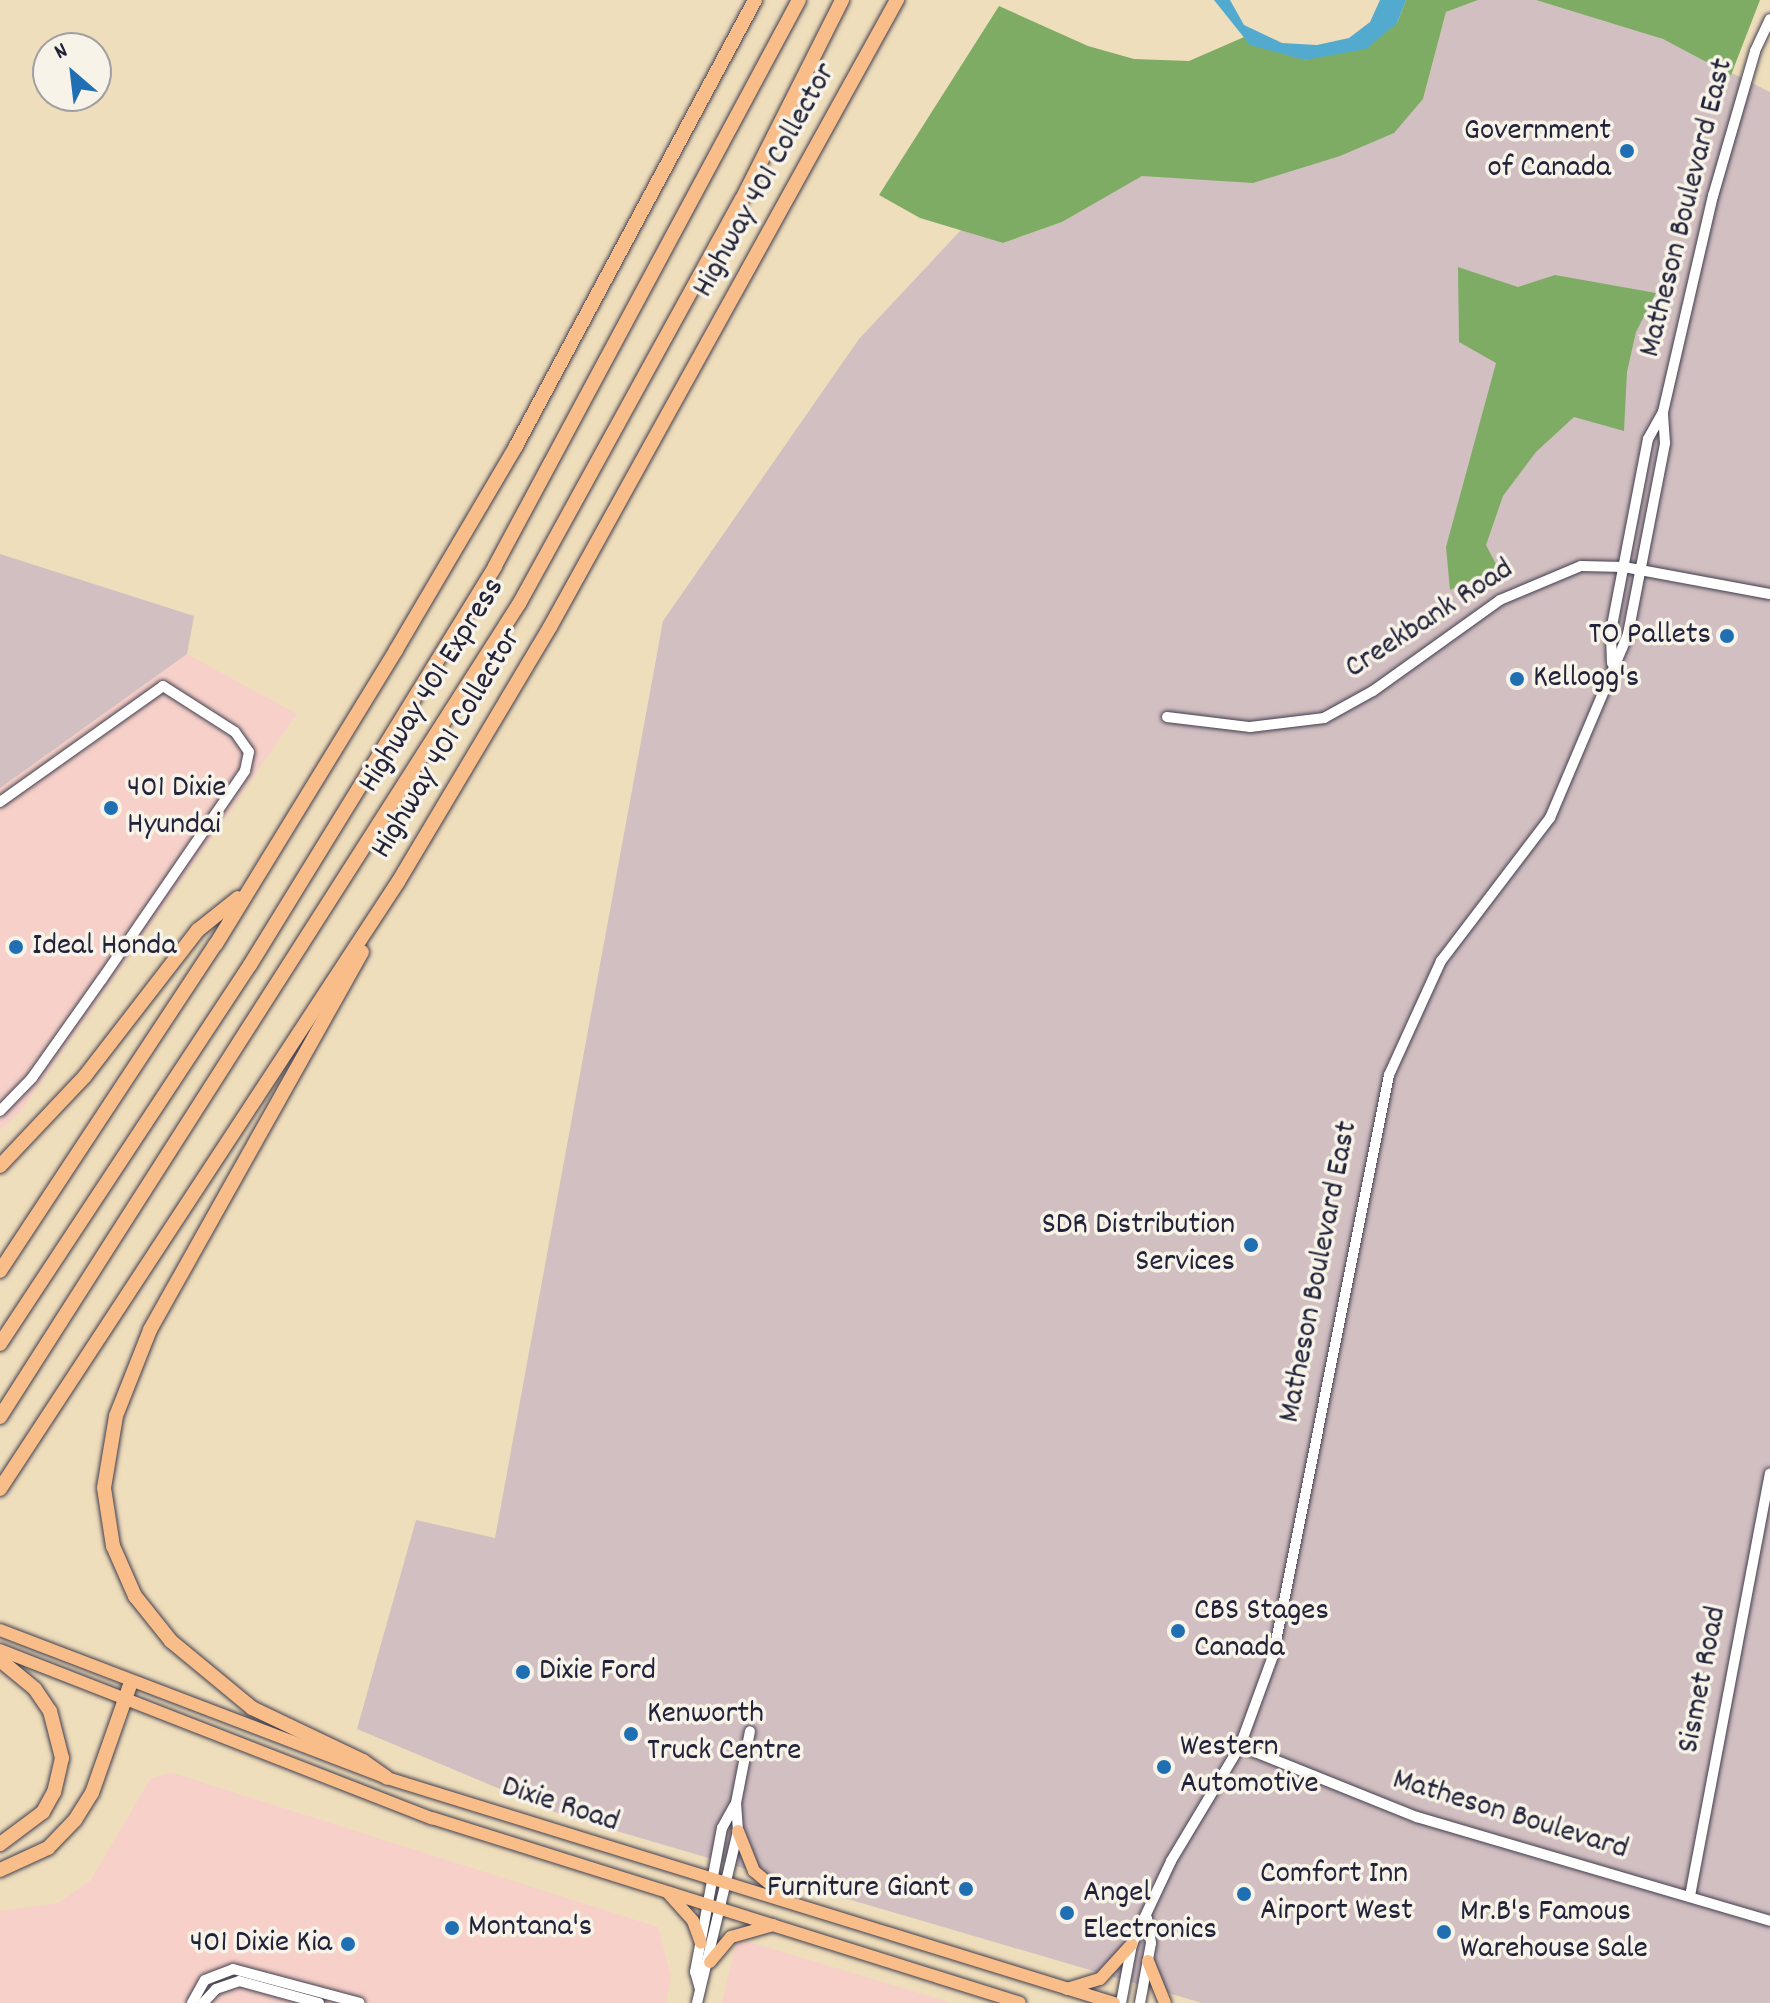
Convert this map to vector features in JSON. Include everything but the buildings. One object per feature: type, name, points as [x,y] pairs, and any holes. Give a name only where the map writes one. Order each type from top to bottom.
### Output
[{"type":"highway","points":[[0,1271],[245,893],[516,446],[755,0]]},
{"type":"highway","name":"Highway 401 Express","points":[[0,1344],[250,965],[495,566],[799,0]]},
{"type":"highway","name":"Highway 401 Express","points":[[0,1417],[519,604],[742,199],[842,0]]},
{"type":"highway","name":"Highway 401 Collector","points":[[0,1489],[398,882],[550,627],[897,0]]},
{"type":"highway","points":[[387,1778],[363,1761],[252,1708],[171,1641],[135,1596],[113,1546],[104,1488],[116,1416],[150,1330],[295,1080],[398,882]]},
{"type":"highway","points":[[0,1166],[85,1076],[198,930],[245,893]]},
{"type":"highway","points":[[0,1660],[50,1711],[62,1758],[43,1812],[0,1844]]},
{"type":"highway","points":[[0,1870],[48,1848],[75,1820],[92,1793],[131,1682]]},
{"type":"main road","name":"Dixie Road","points":[[0,1630],[387,1778],[712,1882],[1114,2003]]},
{"type":"main road","name":"Dixie Road","points":[[0,1650],[432,1818],[1020,2003]]},
{"type":"main road","points":[[738,1831],[754,1871],[799,1907]]},
{"type":"main road","points":[[664,1890],[685,1908],[701,1943]]},
{"type":"main road","points":[[710,1962],[731,1937],[776,1924]]},
{"type":"main road","points":[[1067,1989],[1100,1979],[1132,1944]]},
{"type":"main road","points":[[1148,1961],[1165,2003]]},
{"type":"street","name":"Matheson Boulevard East","points":[[1612,665],[1611,631],[1648,439],[1663,412],[1716,183],[1746,79],[1770,19]]},
{"type":"street","name":"Matheson Boulevard East","points":[[1121,2003],[1132,1944],[1147,1918],[1171,1861],[1240,1746],[1260,1699],[1278,1632],[1328,1360],[1389,1075],[1441,961],[1550,818],[1571,776],[1612,665],[1628,634],[1665,443],[1663,412]]},
{"type":"street","name":"Creekbank Road","points":[[1167,717],[1250,727],[1324,718],[1373,691],[1500,600],[1540,579],[1581,566],[1624,567],[1770,594]]},
{"type":"street","points":[[0,802],[163,686],[235,732],[249,752],[245,771],[102,979],[32,1078],[0,1111]]},
{"type":"street","name":"Sismet Road","points":[[1690,1896],[1770,1473]]},
{"type":"street","points":[[700,1989],[695,1972],[701,1943],[725,1886],[738,1831],[736,1803],[750,1731]]},
{"type":"street","name":"Matheson Boulevard","points":[[1240,1746],[1405,1813],[1770,1921]]},
{"type":"street","points":[[697,2003],[710,1962],[714,1906],[712,1882],[722,1828],[736,1803]]},
{"type":"street","name":"Matheson Boulevard East","points":[[1140,2003],[1148,1961],[1147,1918]]},
{"type":"street","points":[[192,2003],[205,1980],[233,1969],[360,2003]]},
{"type":"street","points":[[203,2003],[220,1986],[239,1981],[319,2003]]},
{"type":"shaded area","points":[[1478,0],[1536,0],[1618,23],[1663,39],[1770,92],[1770,2003],[1202,2003],[562,1815],[357,1729],[416,1520],[495,1538],[663,621],[859,339],[961,230],[1003,243],[1062,222],[1141,176],[1195,176],[1423,99],[1446,12]]},
{"type":"shaded area","points":[[0,554],[194,616],[187,654],[0,788]]},
{"type":"shaded area","points":[[187,654],[297,714],[21,1111],[0,1130],[0,786]]},
{"type":"shaded area","points":[[170,1772],[658,1927],[671,1976],[666,2003],[0,2003],[0,1911],[58,1903],[91,1880],[150,1779]]},
{"type":"shaded area","points":[[737,1938],[952,2003],[722,2003]]},
{"type":"green space","points":[[1406,0],[1478,0],[1446,12],[1423,99],[1394,133],[1340,156],[1253,183],[1142,176],[1062,222],[1003,243],[920,218],[879,195],[999,6],[1088,46],[1134,59],[1189,61],[1251,34],[1305,60],[1397,23]]},
{"type":"green space","points":[[1536,0],[1760,0],[1731,75],[1663,39]]},
{"type":"green space","points":[[1458,267],[1518,287],[1555,275],[1656,293],[1636,332],[1627,372],[1624,431],[1574,417],[1536,452],[1503,496],[1486,545],[1498,568],[1450,590],[1446,547],[1496,363],[1459,342]]},
{"type":"water","points":[[1214,0],[1230,0],[1244,25],[1282,43],[1317,45],[1349,38],[1370,22],[1380,0],[1406,0],[1397,23],[1366,49],[1305,60],[1250,45]]},
{"type":"place","name":"Government of Canada","points":[[1627,151]]},
{"type":"place","name":"TO Pallets","points":[[1727,636]]},
{"type":"place","name":"Kellogg's","points":[[1517,679]]},
{"type":"place","name":"401 Dixie Hyundai","points":[[111,808]]},
{"type":"place","name":"Ideal Honda","points":[[16,947]]},
{"type":"place","name":"SDR Distribution Services","points":[[1251,1245]]},
{"type":"place","name":"CBS Stages Canada","points":[[1178,1631]]},
{"type":"place","name":"Dixie Ford","points":[[523,1672]]},
{"type":"place","name":"Kenworth Truck Centre","points":[[631,1734]]},
{"type":"place","name":"Western Automotive","points":[[1164,1767]]},
{"type":"place","name":"Furniture Giant","points":[[966,1889]]},
{"type":"place","name":"Comfort Inn Airport West","points":[[1244,1894]]},
{"type":"place","name":"Angel Electronics","points":[[1067,1913]]},
{"type":"place","name":"Montana's","points":[[452,1928]]},
{"type":"place","name":"Mr.B's Famous Warehouse Sale","points":[[1444,1932]]},
{"type":"place","name":"401 Dixie Kia","points":[[348,1944]]}]
